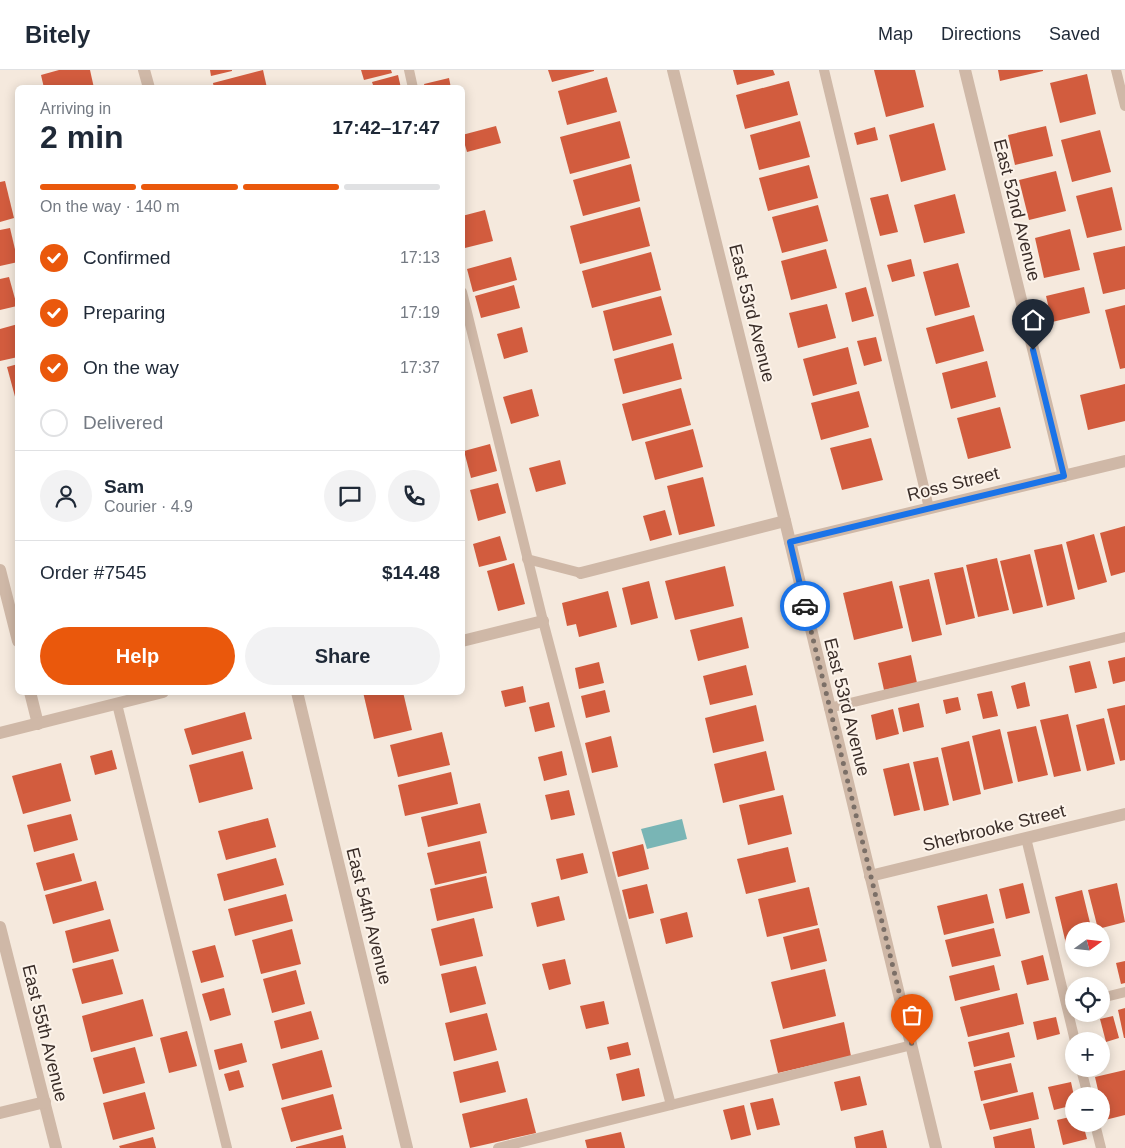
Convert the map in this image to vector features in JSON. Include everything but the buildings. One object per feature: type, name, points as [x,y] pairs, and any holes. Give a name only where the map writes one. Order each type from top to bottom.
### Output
[{"type":"street","points":[[144,70],[147,85]]},
{"type":"street","name":"East 53rd Avenue","points":[[673,70],[785,521],[936,1148]]},
{"type":"street","name":"East 52nd Avenue","points":[[964,70],[1064,476]]},
{"type":"street","name":"Ross Street","points":[[790,542],[1125,461]]},
{"type":"street","points":[[581,573],[785,521]]},
{"type":"street","points":[[0,570],[15,629]]},
{"type":"street","points":[[465,640],[543,621]]},
{"type":"street","points":[[31,695],[38,724]]},
{"type":"street","points":[[0,733],[152,695]]},
{"type":"street","name":"East 54th Avenue","points":[[297,695],[407,1148]]},
{"type":"street","name":"Sherbrooke Street","points":[[870,876],[1125,814]]},
{"type":"street","name":"East 55th Avenue","points":[[0,927],[56,1148]]},
{"type":"street","points":[[0,1113],[45,1102]]},
{"type":"lane","points":[[409,70],[412,85]]},
{"type":"lane","points":[[824,70],[929,508]]},
{"type":"lane","points":[[1116,70],[1125,106]]},
{"type":"lane","points":[[465,304],[527,559],[670,1105]]},
{"type":"lane","points":[[527,559],[581,573]]},
{"type":"lane","points":[[829,708],[1125,637]]},
{"type":"lane","points":[[117,704],[227,1148]]},
{"type":"lane","points":[[1026,838],[1065,987]]},
{"type":"lane","points":[[1110,996],[1125,992]]},
{"type":"lane","points":[[498,1148],[912,1045]]},
{"type":"lane","points":[[1097,1132],[1101,1148]]},
{"type":"water","points":[[682,819],[687,839],[647,849],[641,829]]},
{"type":"way so far","points":[[805,606],[912,1045]]},
{"type":"route","points":[[805,606],[790,542],[1064,476],[1033,350]]}]
